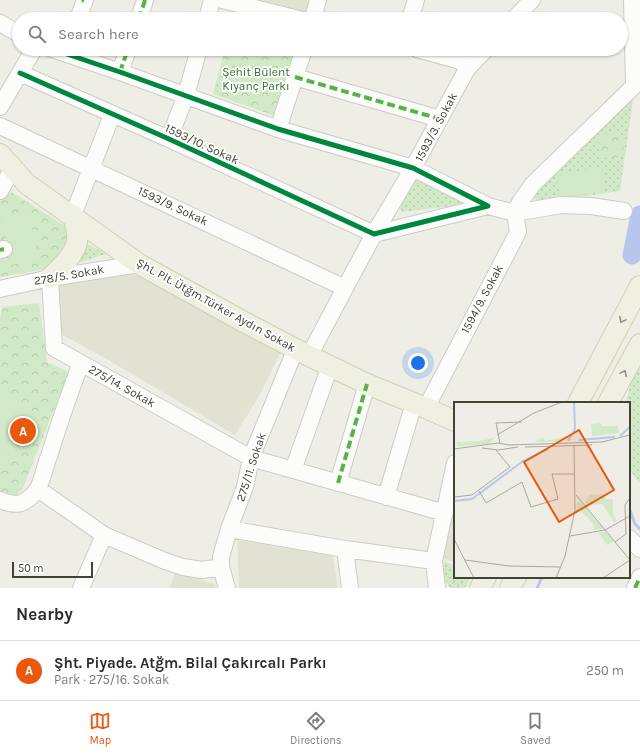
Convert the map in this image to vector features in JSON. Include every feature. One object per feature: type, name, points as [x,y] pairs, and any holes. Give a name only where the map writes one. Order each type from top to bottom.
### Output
[{"type":"main road","name":"Şht. Plt. Ütğm.Türker Aydın Sokak","points":[[0,154],[27,184],[73,215],[139,264],[244,322],[330,366],[367,384],[454,421]]},
{"type":"main road","points":[[3,178],[27,184]]},
{"type":"main road","points":[[50,278],[66,263],[77,242],[78,235],[73,215]]},
{"type":"main road","points":[[579,402],[640,286]]},
{"type":"main road","points":[[609,402],[640,344]]},
{"type":"main road","points":[[480,588],[485,578]]},
{"type":"main road","points":[[510,588],[515,578]]},
{"type":"street","points":[[80,12],[84,0]]},
{"type":"street","points":[[141,12],[145,0]]},
{"type":"street","points":[[209,12],[212,0]]},
{"type":"street","points":[[222,0],[271,12]]},
{"type":"street","points":[[315,12],[318,0]]},
{"type":"street","points":[[412,12],[416,0]]},
{"type":"street","points":[[521,12],[532,0]]},
{"type":"street","points":[[515,213],[520,202],[533,184],[634,86],[632,0]]},
{"type":"street","points":[[0,23],[12,30]]},
{"type":"street","points":[[0,107],[30,56]]},
{"type":"street","points":[[77,56],[278,129],[413,168],[488,206],[515,213],[561,205],[591,206],[624,210]]},
{"type":"street","points":[[120,72],[126,56]]},
{"type":"street","points":[[168,139],[186,95],[196,56]]},
{"type":"street","points":[[278,129],[302,56]]},
{"type":"street","points":[[443,56],[461,61],[467,69]]},
{"type":"street","name":"1593/3. Sokak","points":[[303,352],[345,288],[467,69],[479,56]]},
{"type":"street","name":"1593/10. Sokak","points":[[20,73],[374,234]]},
{"type":"street","points":[[295,77],[440,118]]},
{"type":"street","points":[[73,215],[112,115]]},
{"type":"street","name":"1593/9. Sokak","points":[[0,126],[345,288]]},
{"type":"street","points":[[374,234],[488,206]]},
{"type":"street","name":"1594/9. Sokak","points":[[386,497],[420,405],[518,232],[515,213]]},
{"type":"street","name":"278/5. Sokak","points":[[0,289],[50,278],[139,264]]},
{"type":"street","name":"275/14. Sokak","points":[[50,278],[54,348],[252,458],[338,484],[445,513]]},
{"type":"street","name":"275/11. Sokak","points":[[227,588],[221,567],[221,557],[229,529],[245,487],[252,458],[303,352]]},
{"type":"street","points":[[0,500],[9,504],[19,504],[25,501],[38,489],[67,400],[81,363]]},
{"type":"street","points":[[293,470],[330,366]]},
{"type":"street","points":[[338,484],[367,384]]},
{"type":"street","points":[[437,588],[434,561],[454,468]]},
{"type":"street","points":[[38,489],[104,535],[164,561],[183,567],[202,570],[221,567]]},
{"type":"street","points":[[229,529],[345,549],[434,561]]},
{"type":"street","points":[[81,588],[104,535]]},
{"type":"street","points":[[630,539],[640,549]]},
{"type":"street","points":[[345,549],[350,588]]},
{"type":"street","points":[[635,588],[640,577]]},
{"type":"shaded area","points":[[254,0],[317,0],[314,12],[301,12]]},
{"type":"shaded area","points":[[130,273],[161,287],[281,352],[258,398],[235,435],[110,361],[59,333],[54,282]]},
{"type":"shaded area","points":[[454,506],[454,563],[441,557]]},
{"type":"shaded area","points":[[237,540],[333,556],[338,588],[239,588]]},
{"type":"shaded area","points":[[176,572],[215,584],[216,588],[169,588]]},
{"type":"green space","name":"Şehit Bülent Kıyanç Parkı","points":[[223,56],[294,56],[278,117],[213,94]]},
{"type":"green space","points":[[634,93],[620,191],[537,203],[533,193]]},
{"type":"green space","points":[[611,133],[620,137],[624,146],[620,155],[611,159],[602,155],[598,146],[602,137]]},
{"type":"green space","points":[[602,168],[604,192],[560,197],[556,173]]},
{"type":"green space","points":[[417,178],[476,203],[402,212],[400,208],[400,201]]},
{"type":"green space","points":[[8,190],[70,229],[68,246],[53,268],[0,277],[0,202]]},
{"type":"green space","points":[[29,213],[39,258],[12,265],[2,219]]},
{"type":"green space","points":[[81,240],[106,254],[75,264]]},
{"type":"green space","points":[[39,303],[47,362],[69,372],[22,490],[10,501],[0,496],[0,319],[2,307]]},
{"type":"green space","points":[[640,365],[639,483],[630,470],[630,402],[626,402],[631,381]]},
{"type":"green space","points":[[0,390],[36,415],[4,461],[0,459]]},
{"type":"green space","points":[[444,562],[454,565],[454,578],[470,578],[465,588],[450,588],[446,582],[443,570]]},
{"type":"waterway","points":[[632,255],[640,215]]},
{"type":"waterway","points":[[630,511],[635,524],[640,529]]},
{"type":"waterway","points":[[537,588],[542,578]]},
{"type":"marked path","points":[[141,12],[145,0]]},
{"type":"marked path","points":[[120,72],[126,56]]},
{"type":"marked path","points":[[295,77],[440,119]]},
{"type":"marked path","points":[[0,250],[4,249]]},
{"type":"marked path","points":[[338,483],[367,384]]},
{"type":"marked path","points":[[635,588],[640,577]]},
{"type":"cycle path","points":[[20,73],[169,139],[374,234],[488,206],[413,168],[278,129],[73,56]]},
{"type":"place","name":"Şht. Piyade. Atğm. Bilal Çakırcalı Parkı","points":[[23,431]]}]
